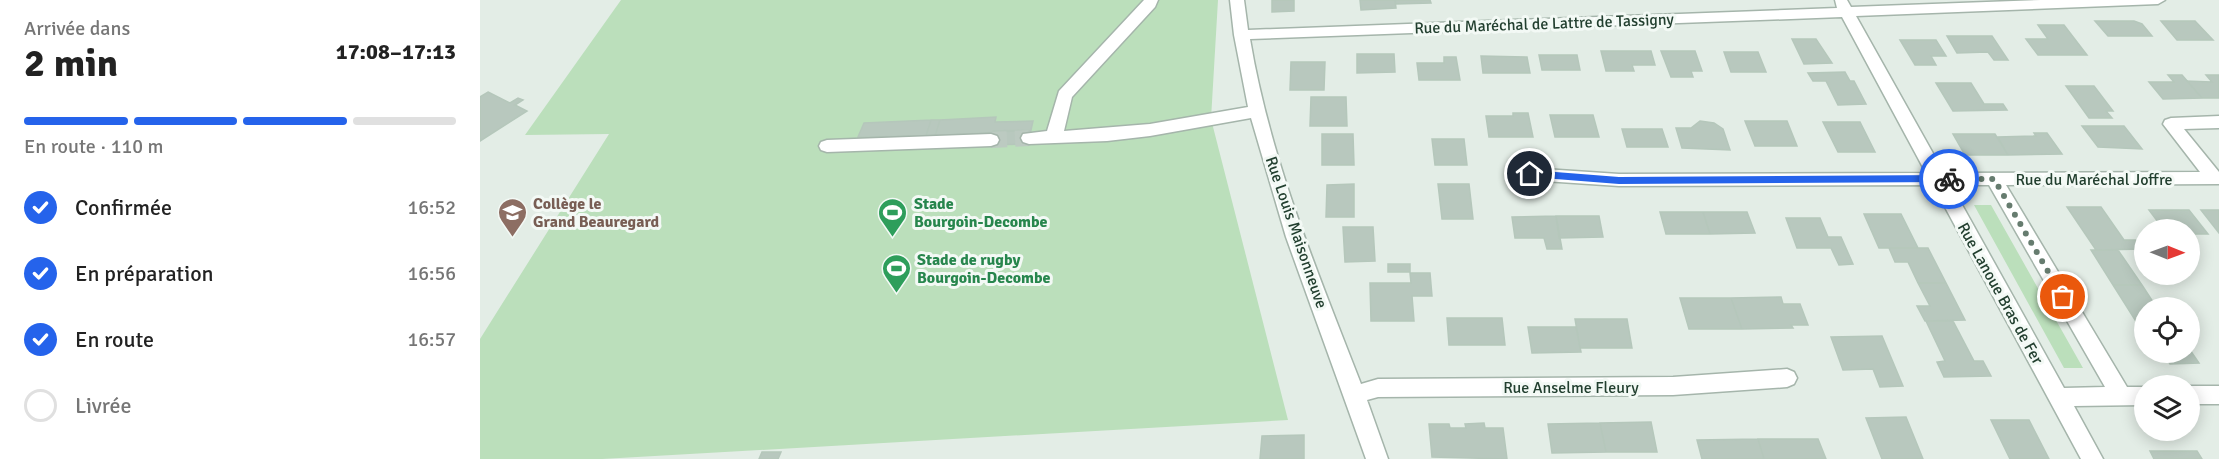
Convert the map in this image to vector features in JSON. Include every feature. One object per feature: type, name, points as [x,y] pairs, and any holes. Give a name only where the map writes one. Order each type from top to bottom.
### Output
[{"type":"street","points":[[1054,137],[1065,94],[1150,4],[1151,0]]},
{"type":"street","name":"Rue Louis Maisonneuve","points":[[1237,0],[1241,35],[1257,111],[1284,205],[1356,394],[1377,459]]},
{"type":"street","name":"Rue du Maréchal de Lattre de Tassigny","points":[[1241,35],[1844,5],[2158,0]]},
{"type":"street","name":"Rue Lanoue Bras de Fer","points":[[1844,5],[2092,459]]},
{"type":"street","points":[[1029,138],[1107,135],[1150,130],[1257,111]]},
{"type":"street","name":"Rue du Maréchal Joffre","points":[[2216,178],[2171,124],[2219,122]]},
{"type":"street","points":[[827,146],[991,140]]},
{"type":"street","name":"Rue du Maréchal Joffre","points":[[1530,174],[1619,180],[2216,178]]},
{"type":"street","points":[[1994,179],[2121,396]]},
{"type":"street","name":"Rue Anselme Fleury","points":[[1356,394],[1378,388],[1673,386],[1787,378]]},
{"type":"street","points":[[2200,396],[2219,395]]},
{"type":"street","points":[[2058,397],[2134,396]]},
{"type":"green space","name":"Stade Bourgoin-Decombe","points":[[621,0],[1218,0],[1211,119],[1288,420],[602,459],[480,459],[480,339],[609,134],[525,135]]},
{"type":"green space","points":[[1974,205],[1991,205],[2083,368],[2064,368]]},
{"type":"building","points":[[1272,0],[1294,0],[1294,11],[1272,12]]},
{"type":"building","points":[[1360,0],[1395,0],[1396,8],[1361,10]]},
{"type":"building","points":[[1395,0],[1430,0],[1431,3],[1396,4]]},
{"type":"building","points":[[2095,21],[2134,21],[2142,24],[2152,36],[2108,36]]},
{"type":"building","points":[[2161,21],[2195,21],[2213,40],[2177,40]]},
{"type":"building","points":[[2038,25],[2064,25],[2087,55],[2038,55],[2026,39],[2048,39]]},
{"type":"building","points":[[1947,36],[1992,36],[2008,60],[1994,60],[1988,52],[1957,53]]},
{"type":"building","points":[[1792,39],[1816,39],[1832,63],[1804,64]]},
{"type":"building","points":[[1900,40],[1936,40],[1946,56],[1931,56],[1936,65],[1915,65]]},
{"type":"building","points":[[1601,51],[1651,51],[1655,65],[1632,65],[1634,71],[1606,71]]},
{"type":"building","points":[[1661,51],[1695,51],[1702,71],[1691,71],[1693,77],[1671,77]]},
{"type":"building","points":[[1724,52],[1758,52],[1766,72],[1731,72]]},
{"type":"building","points":[[1357,54],[1394,54],[1395,72],[1357,73]]},
{"type":"building","points":[[1539,55],[1577,55],[1580,70],[1542,70]]},
{"type":"building","points":[[1481,56],[1527,57],[1530,73],[1483,73]]},
{"type":"building","points":[[1444,57],[1456,57],[1460,80],[1419,80],[1417,63],[1444,63]]},
{"type":"building","points":[[1291,62],[1325,62],[1324,90],[1290,90]]},
{"type":"building","points":[[1845,72],[1850,81],[1854,81],[1866,104],[1838,105],[1826,81],[1813,81],[1808,73]]},
{"type":"building","points":[[2168,75],[2182,75],[2202,98],[2163,99],[2149,82],[2174,82]]},
{"type":"building","points":[[2206,75],[2219,75],[2219,98],[2202,98],[2187,81],[2212,82]]},
{"type":"building","points":[[1936,83],[1971,83],[1984,104],[2003,104],[2007,110],[1953,111]]},
{"type":"building","points":[[2066,86],[2094,86],[2113,111],[2106,111],[2112,118],[2089,118]]},
{"type":"building","points":[[488,92],[510,103],[518,98],[523,100],[515,105],[527,111],[480,141],[480,97]]},
{"type":"building","points":[[1311,97],[1346,97],[1347,126],[1310,126]]},
{"type":"building","points":[[1513,113],[1528,113],[1533,137],[1489,137],[1486,116],[1513,116]]},
{"type":"building","points":[[1550,115],[1593,115],[1599,137],[1555,137]]},
{"type":"building","points":[[996,117],[995,122],[1033,121],[1031,130],[935,136],[940,120]]},
{"type":"building","points":[[931,120],[926,136],[858,137],[864,123]]},
{"type":"building","points":[[931,120],[940,120],[935,136],[926,136]]},
{"type":"building","points":[[1700,121],[1714,123],[1723,129],[1730,150],[1682,148],[1676,128],[1691,128]]},
{"type":"building","points":[[1745,121],[1787,121],[1797,146],[1755,146]]},
{"type":"building","points":[[1823,122],[1860,122],[1875,152],[1838,152]]},
{"type":"building","points":[[2082,126],[2124,126],[2142,149],[2098,147]]},
{"type":"building","points":[[1622,129],[1662,129],[1668,147],[1627,147]]},
{"type":"building","points":[[1031,130],[1028,144],[990,145],[993,131]]},
{"type":"building","points":[[2034,133],[2047,133],[2062,154],[2008,155],[1998,137],[2036,136]]},
{"type":"building","points":[[1322,134],[1353,134],[1354,165],[1322,165]]},
{"type":"building","points":[[1953,134],[1995,134],[2008,155],[1965,155]]},
{"type":"building","points":[[1432,139],[1464,139],[1467,165],[1435,165]]},
{"type":"building","points":[[1354,184],[1354,217],[1326,217],[1327,185]]},
{"type":"building","points":[[1438,184],[1469,184],[1473,219],[1442,219]]},
{"type":"building","points":[[2067,207],[2101,207],[2124,240],[2134,240],[2134,249],[2096,250]]},
{"type":"building","points":[[2149,210],[2189,210],[2196,219],[2156,219]]},
{"type":"building","points":[[2201,210],[2219,210],[2219,233]]},
{"type":"building","points":[[1660,212],[1703,212],[1710,234],[1666,234]]},
{"type":"building","points":[[1703,212],[1747,212],[1755,233],[1710,234]]},
{"type":"building","points":[[1864,214],[1901,214],[1918,248],[1879,248]]},
{"type":"building","points":[[1556,216],[1599,216],[1603,237],[1559,238]]},
{"type":"building","points":[[1556,216],[1562,249],[1547,249],[1544,238],[1515,238],[1512,217]]},
{"type":"building","points":[[1786,218],[1820,218],[1828,237],[1841,237],[1853,264],[1839,265],[1831,248],[1797,248]]},
{"type":"building","points":[[2200,224],[2208,234],[2200,234]]},
{"type":"building","points":[[1343,227],[1373,227],[1375,261],[1345,262]]},
{"type":"building","points":[[1889,248],[1928,248],[1946,283],[1918,283],[1908,262],[1895,262]]},
{"type":"building","points":[[2091,250],[2118,250],[2134,273],[2134,285],[2113,285]]},
{"type":"building","points":[[1388,264],[1410,264],[1410,272],[1388,272]]},
{"type":"building","points":[[1410,273],[1430,273],[1432,296],[1412,296],[1414,321],[1371,321],[1370,283],[1411,283]]},
{"type":"building","points":[[1918,283],[1946,283],[1965,320],[1925,321],[1917,306],[1930,306]]},
{"type":"building","points":[[2113,285],[2142,285],[2150,297],[2134,297],[2134,318]]},
{"type":"building","points":[[1781,297],[1783,304],[1800,304],[1808,325],[1791,325],[1793,328],[1742,329],[1731,298]]},
{"type":"building","points":[[1680,298],[1731,298],[1742,329],[1689,329]]},
{"type":"building","points":[[1447,318],[1502,318],[1505,345],[1449,345]]},
{"type":"building","points":[[1575,319],[1627,319],[1632,348],[1580,348]]},
{"type":"building","points":[[1926,321],[1953,321],[1974,361],[1983,361],[1991,376],[1944,377],[1937,362],[1945,361]]},
{"type":"building","points":[[1528,327],[1576,327],[1581,352],[1532,353]]},
{"type":"building","points":[[1882,336],[1903,386],[1880,387],[1873,369],[1843,370],[1831,337]]},
{"type":"building","points":[[1906,417],[1923,459],[1882,459],[1866,418]]},
{"type":"building","points":[[1991,420],[2029,420],[2049,459],[2010,459]]},
{"type":"building","points":[[1651,422],[1657,452],[1606,452],[1600,423]]},
{"type":"building","points":[[1484,423],[1485,428],[1503,428],[1507,459],[1432,457],[1429,424],[1449,424],[1450,428],[1466,428],[1465,424]]},
{"type":"building","points":[[1600,423],[1606,452],[1552,453],[1548,424]]},
{"type":"building","points":[[1304,435],[1304,459],[1260,459],[1262,436]]},
{"type":"building","points":[[1758,439],[1818,439],[1826,459],[1764,459]]},
{"type":"building","points":[[1758,439],[1764,459],[1702,459],[1697,440]]},
{"type":"building","points":[[2150,451],[2197,451],[2202,459],[2154,459]]},
{"type":"building","points":[[762,452],[781,452],[778,459],[759,459]]},
{"type":"tunnel","points":[[991,140],[1029,138]]},
{"type":"way so far","points":[[1949,179],[1994,179],[2063,297]]},
{"type":"place","name":"Collège le Grand Beauregard","points":[[512,238]]},
{"type":"place","name":"Stade Bourgoin-Decombe","points":[[893,238]]},
{"type":"place","name":"Stade de rugby Bourgoin-Decombe","points":[[896,294]]},
{"type":"route","points":[[1530,174],[1619,180],[1949,179]]}]
